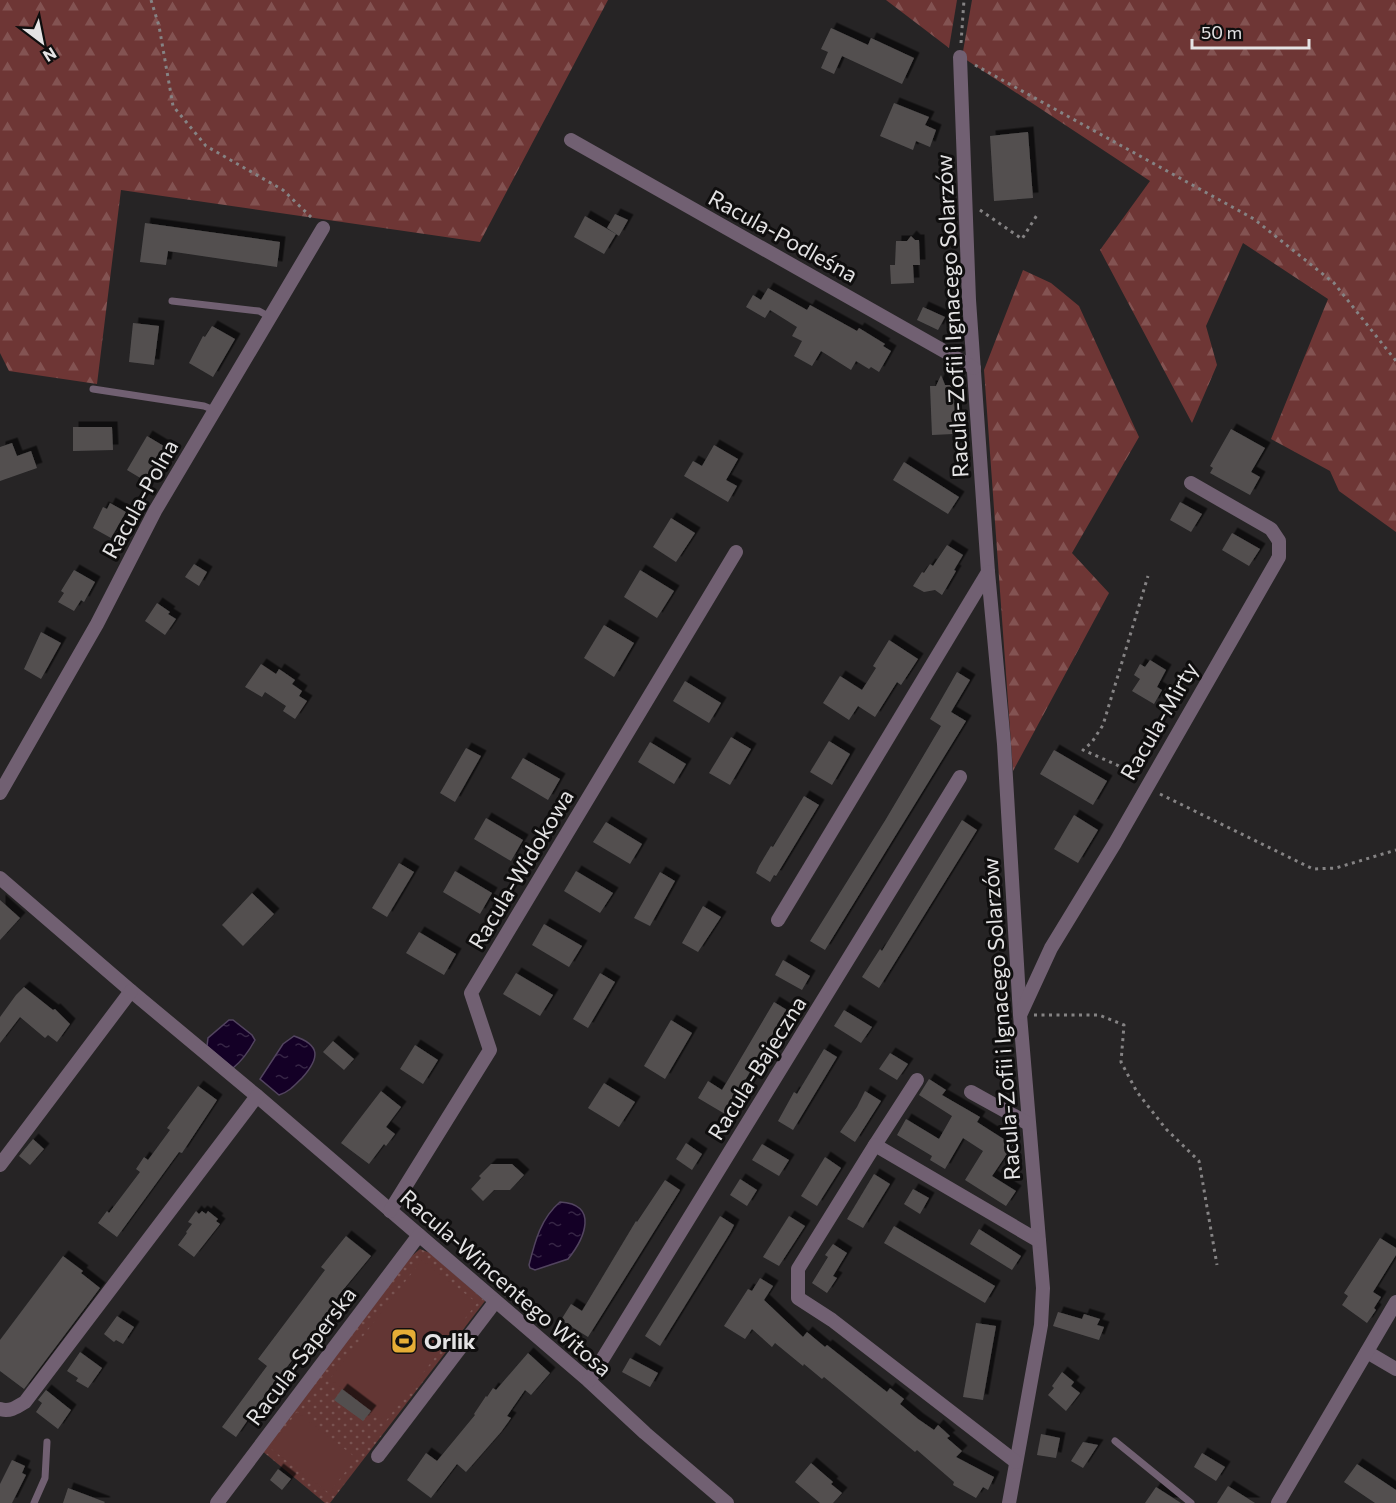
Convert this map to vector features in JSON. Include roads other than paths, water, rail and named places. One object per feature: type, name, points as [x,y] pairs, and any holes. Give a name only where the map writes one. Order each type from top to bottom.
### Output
[{"type":"street","name":"Racula-Zofii i Ignacego Solarzów","points":[[960,57],[974,368],[988,572],[1004,744],[1020,1015],[1043,1288],[1041,1325],[1009,1503]]},
{"type":"street","name":"Racula-Podleśna","points":[[571,140],[974,368]]},
{"type":"street","name":"Racula-Polna","points":[[0,793],[96,624],[155,511],[323,228]]},
{"type":"street","name":"Racula-Mirty","points":[[1020,1015],[1051,948],[1279,557],[1279,541],[1271,529],[1191,483]]},
{"type":"street","name":"Racula-Widokowa","points":[[390,1211],[490,1050],[471,993],[736,552]]},
{"type":"street","points":[[778,920],[988,572]]},
{"type":"street","name":"Racula-Bajeczna","points":[[589,1382],[960,777]]},
{"type":"street","name":"Racula-Wincentego Witosa","points":[[0,878],[419,1235],[727,1503]]},
{"type":"street","points":[[0,1165],[131,991]]},
{"type":"street","points":[[917,1080],[798,1269],[798,1298],[832,1320],[1016,1462]]},
{"type":"street","points":[[971,1092],[1029,1124]]},
{"type":"street","points":[[0,1409],[15,1408],[24,1402],[257,1096]]},
{"type":"street","points":[[875,1145],[1039,1241]]},
{"type":"street","name":"Racula-Saperska","points":[[217,1503],[419,1235]]},
{"type":"street","points":[[378,1456],[495,1302]]},
{"type":"street","points":[[1278,1503],[1396,1302]]},
{"type":"street","points":[[1367,1352],[1396,1369]]},
{"type":"lane","points":[[172,301],[259,311],[270,317]]},
{"type":"lane","points":[[93,389],[204,406],[214,410]]},
{"type":"lane","points":[[1115,1441],[1191,1503]]},
{"type":"lane","points":[[34,1503],[45,1478],[47,1442]]},
{"type":"water","points":[[229,1020],[233,1020],[255,1040],[246,1055],[233,1068],[207,1046],[208,1038]]},
{"type":"water","points":[[294,1036],[313,1048],[314,1058],[302,1078],[289,1090],[279,1095],[260,1079],[283,1044]]},
{"type":"water","points":[[560,1202],[572,1204],[584,1215],[585,1223],[579,1242],[568,1259],[535,1270],[530,1268],[531,1256],[540,1230],[553,1208]]},
{"type":"place","name":"Orlik","points":[[404,1341]]}]
